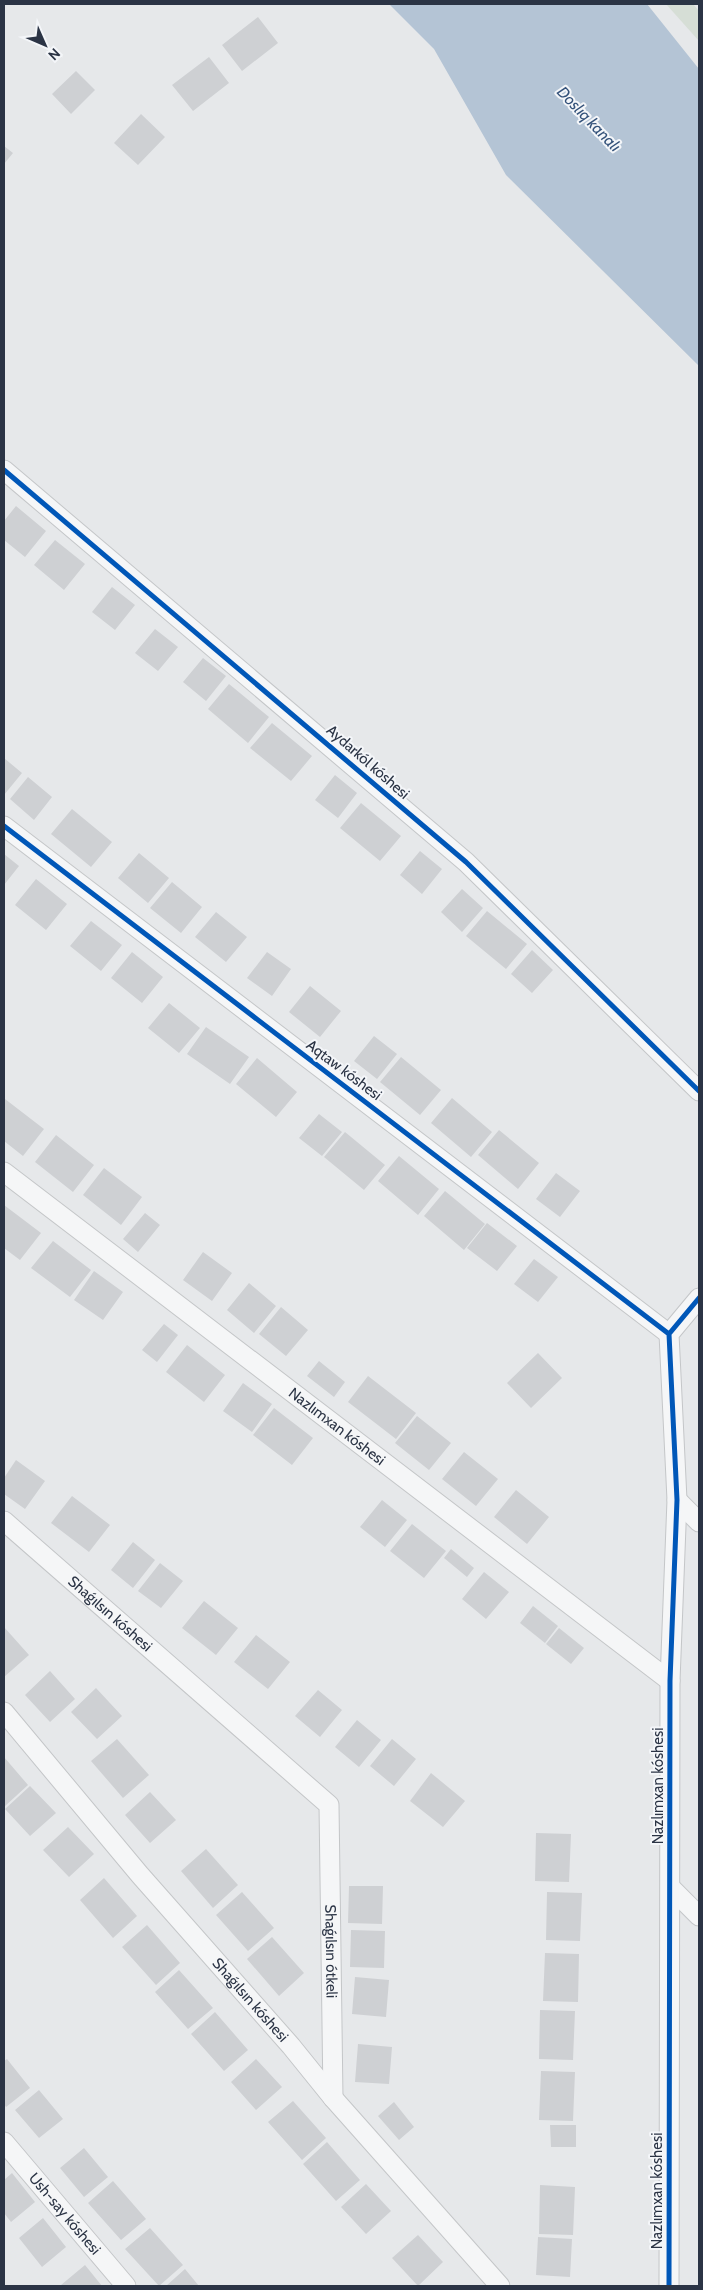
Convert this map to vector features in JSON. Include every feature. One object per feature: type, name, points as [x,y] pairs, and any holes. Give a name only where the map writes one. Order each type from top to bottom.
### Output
[{"type":"street","name":"Aydarkól kóshesi","points":[[4,470],[466,862],[699,1091]]},
{"type":"street","name":"Aqtaw kóshesi","points":[[4,826],[669,1334]]},
{"type":"street","name":"Nazlımxan kóshesi","points":[[4,1172],[670,1681]]},
{"type":"street","points":[[669,1334],[699,1298]]},
{"type":"street","name":"Nazlımxan kóshesi","points":[[669,1334],[677,1500],[670,1681],[669,2286]]},
{"type":"street","points":[[677,1500],[699,1522]]},
{"type":"street","name":"Shaǵılsın kóshesi","points":[[4,1521],[330,1805]]},
{"type":"street","name":"Shaǵılsın kóshesi","points":[[4,1712],[140,1875],[292,2046],[333,2098],[500,2286]]},
{"type":"street","name":"Shaǵılsın ótkeli","points":[[330,1805],[333,2098]]},
{"type":"street","points":[[671,1888],[699,1916]]},
{"type":"street","name":"Ush-say kóshesi","points":[[4,2142],[126,2286]]},
{"type":"shaded area","points":[[666,4],[693,4],[699,11],[699,41]]},
{"type":"water","name":"Doslıq kanalı","points":[[389,4],[647,4],[699,69],[699,366],[506,175],[434,49]]},
{"type":"building","points":[[258,17],[278,43],[242,71],[222,45]]},
{"type":"building","points":[[209,57],[229,83],[193,111],[172,85]]},
{"type":"building","points":[[76,71],[95,90],[71,114],[52,94]]},
{"type":"building","points":[[141,114],[165,137],[138,165],[114,143]]},
{"type":"building","points":[[4,146],[13,153],[4,164]]},
{"type":"building","points":[[16,506],[46,531],[25,557],[4,540],[4,521]]},
{"type":"building","points":[[55,540],[85,564],[64,590],[34,565]]},
{"type":"building","points":[[112,587],[135,605],[115,630],[92,612]]},
{"type":"building","points":[[155,629],[178,647],[158,671],[135,653]]},
{"type":"building","points":[[203,658],[226,676],[206,701],[183,682]]},
{"type":"building","points":[[229,684],[269,717],[248,743],[208,709]]},
{"type":"building","points":[[272,723],[312,756],[291,781],[250,748]]},
{"type":"building","points":[[4,758],[22,773],[4,795]]},
{"type":"building","points":[[335,775],[357,793],[338,818],[315,800]]},
{"type":"building","points":[[28,777],[52,797],[34,820],[10,799]]},
{"type":"building","points":[[361,803],[401,836],[380,861],[340,828]]},
{"type":"building","points":[[72,809],[112,842],[91,867],[51,834]]},
{"type":"building","points":[[420,851],[442,869],[422,894],[400,875]]},
{"type":"building","points":[[139,853],[169,878],[148,903],[118,878]]},
{"type":"building","points":[[4,854],[19,866],[4,885]]},
{"type":"building","points":[[36,879],[67,904],[46,930],[15,905]]},
{"type":"building","points":[[172,882],[202,907],[181,933],[150,908]]},
{"type":"building","points":[[462,889],[483,908],[462,932],[441,912]]},
{"type":"building","points":[[487,911],[527,944],[506,969],[466,936]]},
{"type":"building","points":[[216,912],[247,937],[226,962],[195,937]]},
{"type":"building","points":[[91,921],[122,945],[101,971],[70,946]]},
{"type":"building","points":[[532,950],[553,970],[532,993],[511,974]]},
{"type":"building","points":[[132,952],[163,977],[142,1003],[111,978]]},
{"type":"building","points":[[267,952],[291,969],[272,996],[247,978]]},
{"type":"building","points":[[310,986],[341,1011],[320,1037],[289,1012]]},
{"type":"building","points":[[169,1003],[200,1028],[179,1053],[148,1028]]},
{"type":"building","points":[[206,1027],[249,1057],[230,1084],[187,1054]]},
{"type":"building","points":[[374,1036],[397,1054],[377,1079],[354,1061]]},
{"type":"building","points":[[401,1057],[441,1090],[420,1115],[380,1082]]},
{"type":"building","points":[[257,1058],[297,1092],[276,1117],[236,1084]]},
{"type":"building","points":[[452,1098],[492,1132],[471,1157],[431,1123]]},
{"type":"building","points":[[5,1099],[44,1129],[23,1156],[4,1141]]},
{"type":"building","points":[[319,1114],[342,1132],[322,1156],[299,1138]]},
{"type":"building","points":[[499,1130],[539,1163],[518,1189],[478,1155]]},
{"type":"building","points":[[345,1132],[385,1165],[364,1190],[324,1157]]},
{"type":"building","points":[[56,1135],[94,1165],[73,1192],[35,1162]]},
{"type":"building","points":[[399,1156],[439,1189],[418,1215],[378,1181]]},
{"type":"building","points":[[104,1168],[142,1197],[121,1225],[83,1195]]},
{"type":"building","points":[[556,1173],[580,1191],[560,1217],[536,1199]]},
{"type":"building","points":[[445,1191],[485,1224],[464,1250],[424,1216]]},
{"type":"building","points":[[4,1205],[41,1233],[20,1260],[4,1248]]},
{"type":"building","points":[[145,1213],[160,1225],[138,1252],[123,1239]]},
{"type":"building","points":[[487,1223],[517,1246],[497,1271],[467,1248]]},
{"type":"building","points":[[53,1241],[91,1270],[70,1297],[31,1268]]},
{"type":"building","points":[[203,1252],[232,1273],[212,1301],[183,1280]]},
{"type":"building","points":[[534,1259],[558,1277],[538,1302],[514,1284]]},
{"type":"building","points":[[94,1271],[123,1292],[103,1320],[74,1300]]},
{"type":"building","points":[[249,1283],[276,1306],[254,1333],[227,1310]]},
{"type":"building","points":[[281,1307],[308,1330],[286,1356],[259,1334]]},
{"type":"building","points":[[164,1324],[178,1335],[157,1362],[142,1350]]},
{"type":"building","points":[[187,1345],[225,1375],[204,1402],[166,1372]]},
{"type":"building","points":[[538,1353],[562,1378],[531,1408],[507,1383]]},
{"type":"building","points":[[319,1361],[345,1382],[334,1397],[307,1376]]},
{"type":"building","points":[[368,1376],[416,1413],[396,1439],[348,1402]]},
{"type":"building","points":[[243,1383],[272,1404],[252,1432],[223,1411]]},
{"type":"building","points":[[274,1408],[313,1438],[292,1465],[253,1435]]},
{"type":"building","points":[[417,1416],[451,1443],[429,1470],[395,1443]]},
{"type":"building","points":[[464,1452],[498,1479],[476,1506],[442,1479]]},
{"type":"building","points":[[16,1460],[45,1481],[25,1509],[4,1494],[4,1478]]},
{"type":"building","points":[[516,1490],[549,1517],[527,1544],[494,1517]]},
{"type":"building","points":[[72,1496],[110,1525],[89,1552],[51,1523]]},
{"type":"building","points":[[382,1500],[407,1520],[385,1547],[360,1527]]},
{"type":"building","points":[[412,1524],[446,1551],[424,1578],[390,1551]]},
{"type":"building","points":[[133,1542],[155,1560],[133,1588],[111,1570]]},
{"type":"building","points":[[451,1549],[474,1568],[467,1577],[444,1558]]},
{"type":"building","points":[[160,1563],[183,1581],[161,1608],[138,1591]]},
{"type":"building","points":[[484,1572],[509,1592],[486,1619],[462,1599]]},
{"type":"building","points":[[204,1601],[238,1628],[216,1655],[182,1628]]},
{"type":"building","points":[[533,1606],[558,1626],[545,1643],[520,1623]]},
{"type":"building","points":[[4,1627],[29,1655],[4,1677]]},
{"type":"building","points":[[559,1628],[584,1648],[571,1664],[546,1644]]},
{"type":"building","points":[[256,1635],[290,1662],[268,1689],[234,1662]]},
{"type":"building","points":[[50,1671],[75,1699],[50,1722],[25,1695]]},
{"type":"building","points":[[96,1688],[122,1716],[97,1739],[71,1712]]},
{"type":"building","points":[[318,1690],[342,1710],[320,1737],[295,1716]]},
{"type":"building","points":[[357,1720],[381,1740],[359,1767],[335,1747]]},
{"type":"building","points":[[117,1739],[149,1775],[123,1798],[91,1761]]},
{"type":"building","points":[[392,1739],[416,1759],[394,1786],[370,1766]]},
{"type":"building","points":[[4,1757],[28,1785],[4,1807]]},
{"type":"building","points":[[431,1773],[465,1801],[443,1827],[410,1801]]},
{"type":"building","points":[[30,1786],[56,1813],[30,1836],[5,1809]]},
{"type":"building","points":[[150,1792],[176,1820],[150,1843],[125,1815]]},
{"type":"building","points":[[68,1827],[94,1854],[69,1877],[43,1850]]},
{"type":"building","points":[[536,1833],[571,1834],[569,1882],[535,1881]]},
{"type":"building","points":[[206,1849],[238,1885],[213,1908],[181,1871]]},
{"type":"building","points":[[104,1878],[137,1916],[113,1938],[80,1900]]},
{"type":"building","points":[[349,1886],[383,1886],[382,1924],[348,1923]]},
{"type":"building","points":[[242,1892],[274,1928],[248,1951],[216,1915]]},
{"type":"building","points":[[547,1892],[582,1893],[580,1941],[546,1940]]},
{"type":"building","points":[[147,1925],[180,1963],[156,1985],[122,1947]]},
{"type":"building","points":[[351,1930],[385,1931],[384,1968],[350,1967]]},
{"type":"building","points":[[272,1937],[304,1973],[279,1996],[247,1959]]},
{"type":"building","points":[[545,1953],[579,1954],[578,2002],[543,2001]]},
{"type":"building","points":[[179,1970],[213,2008],[188,2029],[155,1992]]},
{"type":"building","points":[[355,1977],[389,1980],[386,2017],[352,2014]]},
{"type":"building","points":[[540,2010],[575,2011],[573,2060],[539,2059]]},
{"type":"building","points":[[215,2012],[248,2050],[224,2071],[191,2034]]},
{"type":"building","points":[[358,2044],[392,2047],[389,2084],[355,2082]]},
{"type":"building","points":[[7,2059],[30,2088],[6,2107],[4,2104],[4,2061]]},
{"type":"building","points":[[256,2059],[282,2087],[256,2110],[231,2082]]},
{"type":"building","points":[[541,2071],[575,2072],[573,2121],[539,2120]]},
{"type":"building","points":[[39,2090],[63,2119],[39,2138],[15,2110]]},
{"type":"building","points":[[293,2101],[326,2138],[302,2160],[268,2122]]},
{"type":"building","points":[[394,2102],[414,2127],[399,2140],[378,2116]]},
{"type":"building","points":[[550,2125],[576,2125],[576,2147],[551,2147]]},
{"type":"building","points":[[327,2142],[360,2180],[336,2201],[303,2164]]},
{"type":"building","points":[[84,2148],[108,2177],[84,2197],[60,2168]]},
{"type":"building","points":[[12,2173],[35,2202],[11,2222],[4,2213],[4,2180]]},
{"type":"building","points":[[113,2181],[146,2219],[121,2240],[88,2203]]},
{"type":"building","points":[[366,2184],[391,2211],[366,2234],[341,2207]]},
{"type":"building","points":[[540,2185],[575,2187],[573,2235],[539,2234]]},
{"type":"building","points":[[43,2218],[66,2247],[42,2267],[19,2238]]},
{"type":"building","points":[[150,2228],[183,2265],[159,2286],[125,2249]]},
{"type":"building","points":[[418,2235],[443,2262],[418,2286],[392,2258]]},
{"type":"building","points":[[538,2237],[572,2239],[570,2277],[536,2275]]},
{"type":"building","points":[[85,2265],[102,2286],[61,2285]]},
{"type":"building","points":[[185,2269],[199,2286],[166,2286]]},
{"type":"cycle path","points":[[4,470],[466,862],[699,1091]]},
{"type":"cycle path","points":[[4,826],[669,1334]]},
{"type":"cycle path","points":[[669,2286],[670,1681],[677,1500],[669,1334],[699,1298]]}]
